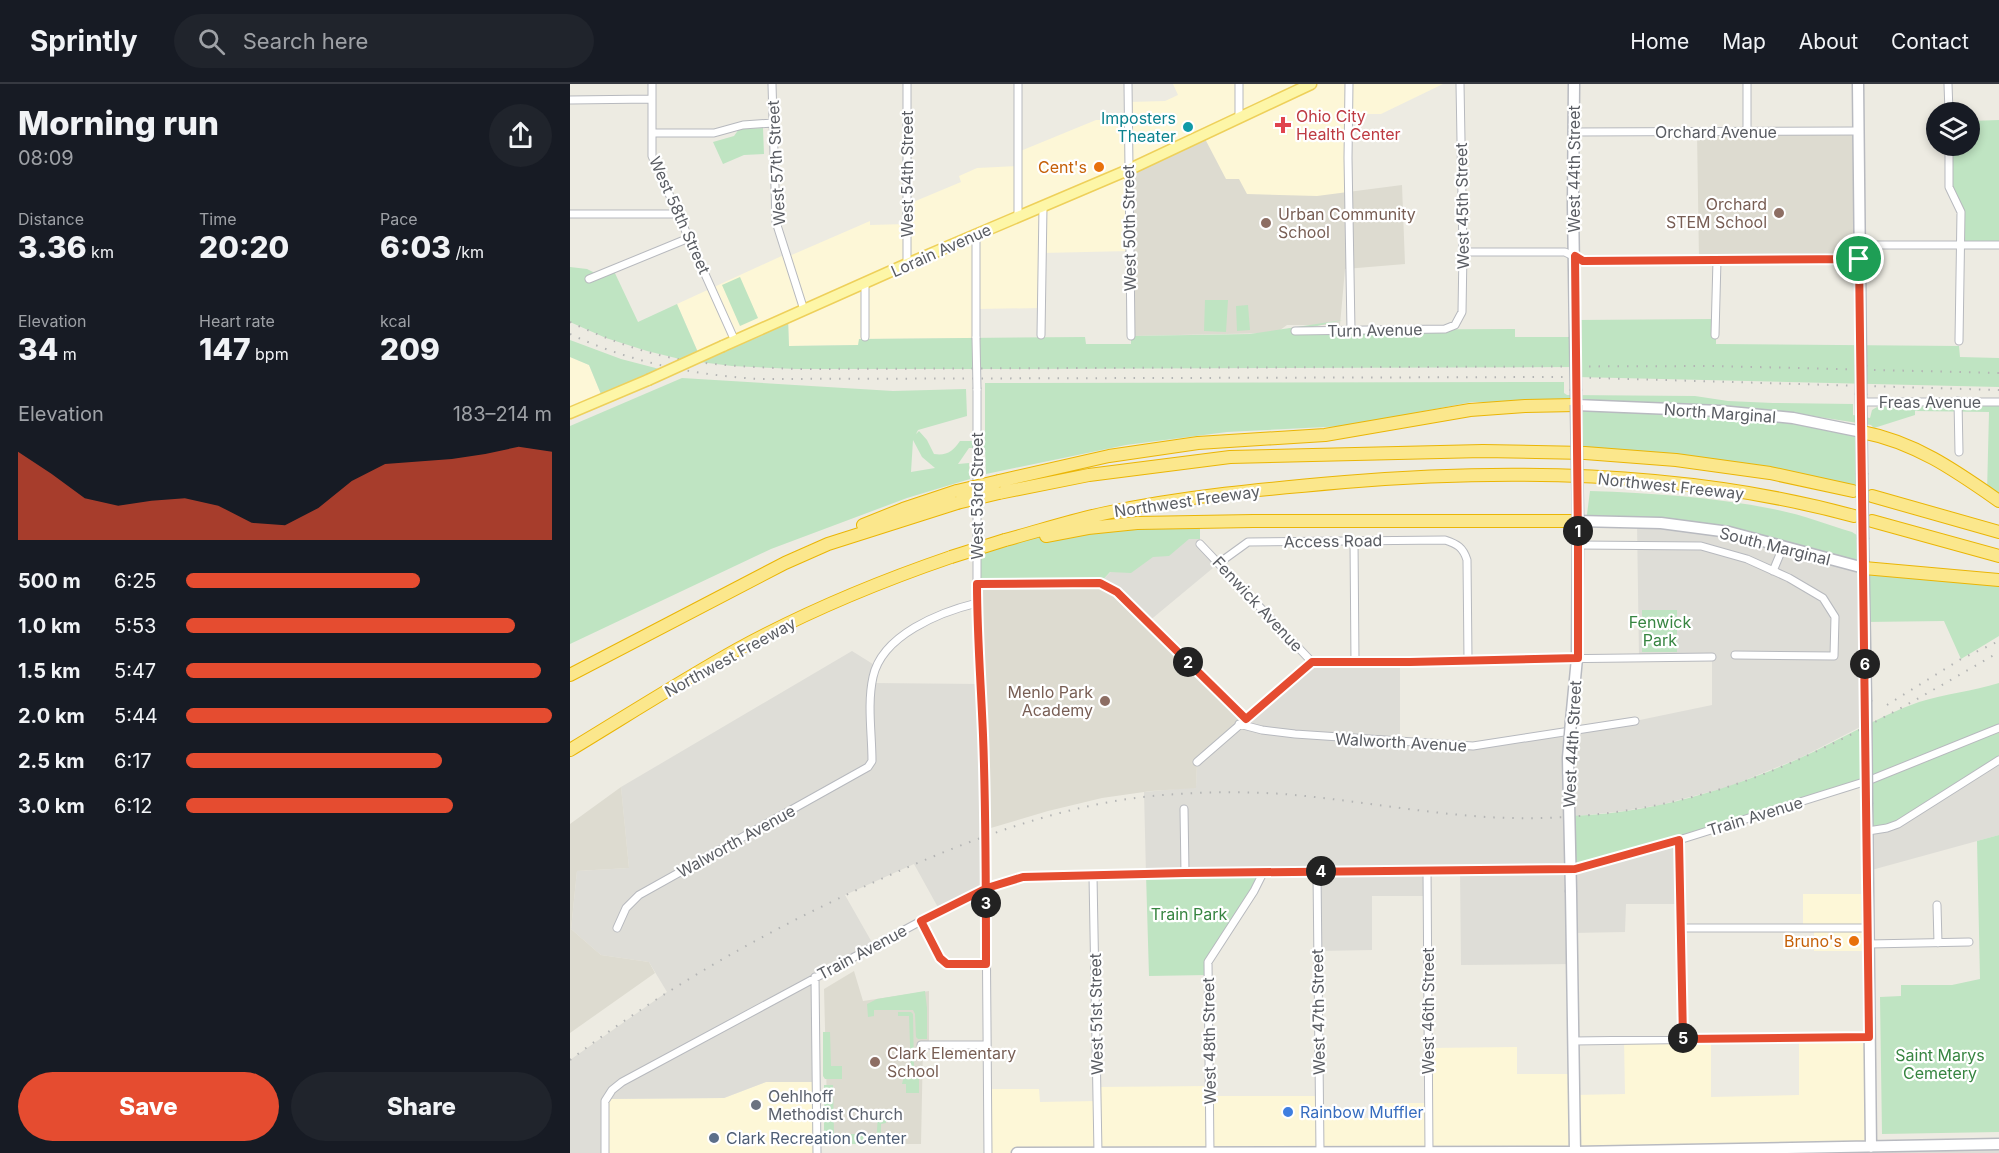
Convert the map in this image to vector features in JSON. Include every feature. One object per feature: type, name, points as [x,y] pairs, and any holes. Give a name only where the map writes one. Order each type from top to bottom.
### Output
[{"type":"highway","points":[[999,487],[1109,456],[1198,443],[1325,435],[1470,410],[1576,405]]},
{"type":"highway","points":[[1862,432],[1895,440],[1942,462],[1999,501]]},
{"type":"highway","name":"Northwest Freeway","points":[[570,675],[785,563],[828,544],[957,497],[999,487],[1230,457],[1484,451],[1585,453],[1676,460],[1770,473],[1853,491]]},
{"type":"highway","name":"Northwest Freeway","points":[[570,750],[691,676],[786,625],[876,584],[1009,539],[1106,513],[1203,497],[1304,486],[1404,478],[1540,475],[1639,480],[1755,494],[1854,516]]},
{"type":"highway","points":[[1872,496],[1999,532]]},
{"type":"highway","points":[[1009,539],[1137,523],[1253,520],[1578,521]]},
{"type":"highway","points":[[1872,521],[1999,556]]},
{"type":"highway","points":[[1864,568],[1999,580]]},
{"type":"main road","name":"Lorain Avenue","points":[[570,413],[907,264],[1128,170],[1311,84]]},
{"type":"street","name":"West 58th Street","points":[[652,84],[652,156],[735,341]]},
{"type":"street","name":"West 57th Street","points":[[771,84],[776,222],[804,310]]},
{"type":"street","name":"West 54th Street","points":[[906,84],[907,264]]},
{"type":"street","points":[[1018,84],[1018,216]]},
{"type":"street","name":"West 50th Street","points":[[1128,84],[1131,336]]},
{"type":"street","points":[[1239,84],[1239,118]]},
{"type":"street","points":[[1349,84],[1351,330]]},
{"type":"street","name":"West 45th Street","points":[[1455,325],[1462,312],[1460,84]]},
{"type":"street","name":"West 44th Street","points":[[1574,84],[1573,205],[1578,658],[1568,758],[1575,1152]]},
{"type":"street","points":[[1747,84],[1747,132]]},
{"type":"street","points":[[1858,84],[1871,1150]]},
{"type":"street","points":[[1948,84],[1948,102]]},
{"type":"street","points":[[570,100],[652,99]]},
{"type":"street","points":[[652,133],[714,133],[742,124],[773,123]]},
{"type":"street","name":"Orchard Avenue","points":[[1574,132],[1859,131]]},
{"type":"street","points":[[1949,156],[1949,187],[1961,212],[1959,341]]},
{"type":"street","points":[[1041,335],[1043,207]]},
{"type":"street","points":[[570,214],[679,214]]},
{"type":"street","name":"West 53rd Street","points":[[976,234],[977,603],[983,737],[988,1153]]},
{"type":"street","points":[[589,279],[689,238]]},
{"type":"street","points":[[1859,245],[1999,244]]},
{"type":"street","points":[[1463,252],[1565,252],[1583,261],[1859,259]]},
{"type":"street","points":[[1715,335],[1717,260]]},
{"type":"street","points":[[865,284],[865,337]]},
{"type":"street","name":"Turn Avenue","points":[[1295,331],[1444,329],[1455,325]]},
{"type":"street","name":"Freas Avenue","points":[[1862,398],[1999,402]]},
{"type":"street","points":[[1958,401],[1959,452]]},
{"type":"street","name":"North Marginal","points":[[1576,405],[1720,411],[1793,418],[1862,432]]},
{"type":"street","name":"South Marginal","points":[[1578,521],[1661,523],[1718,530],[1864,568]]},
{"type":"street","name":"Access Road","points":[[1219,563],[1248,542],[1444,540],[1453,543],[1462,549],[1467,560],[1468,660]]},
{"type":"street","points":[[1354,541],[1355,662]]},
{"type":"street","name":"Fenwick Avenue","points":[[1200,544],[1312,662],[1712,657]]},
{"type":"street","points":[[1578,545],[1701,546],[1747,559],[1811,591],[1823,598],[1835,617],[1834,656],[1735,655]]},
{"type":"street","points":[[1773,571],[1783,547]]},
{"type":"street","points":[[977,584],[1100,583],[1109,587],[1117,592],[1246,719]]},
{"type":"street","name":"Walworth Avenue","points":[[617,928],[626,908],[639,895],[868,767],[872,760],[873,677],[883,654],[892,644],[927,621],[955,608],[977,603]]},
{"type":"street","points":[[1197,762],[1312,662]]},
{"type":"street","name":"Walworth Avenue","points":[[1239,724],[1262,730],[1295,734],[1473,746],[1635,721]]},
{"type":"street","name":"Train Avenue","points":[[605,1153],[605,1101],[612,1090],[622,1082],[921,921],[987,888],[1023,877],[1575,869],[1679,840],[1870,780],[1999,728]]},
{"type":"street","points":[[1868,831],[1898,824],[1999,760]]},
{"type":"street","points":[[1184,809],[1185,873]]},
{"type":"street","points":[[1679,840],[1683,1039]]},
{"type":"street","name":"West 46th Street","points":[[1427,870],[1429,1152]]},
{"type":"street","name":"West 47th Street","points":[[1317,872],[1320,1152]]},
{"type":"street","name":"West 48th Street","points":[[1210,1153],[1208,962],[1254,891],[1263,873]]},
{"type":"street","name":"West 51st Street","points":[[1094,876],[1098,1153]]},
{"type":"street","points":[[1937,905],[1938,943]]},
{"type":"street","points":[[921,921],[940,958],[947,964],[986,964]]},
{"type":"street","points":[[1681,928],[1869,928]]},
{"type":"street","points":[[1869,944],[1969,942]]},
{"type":"street","points":[[815,977],[817,1153]]},
{"type":"street","points":[[1574,1041],[1869,1037]]},
{"type":"street","points":[[921,1045],[986,1045]]},
{"type":"street","points":[[1017,1153],[1683,1152],[1978,1149],[1999,1144]]},
{"type":"shaded area","points":[[1173,84],[1443,84],[1381,114],[1349,114],[1348,198],[1130,251],[1042,253],[1041,308],[977,309],[976,338],[859,339],[859,345],[789,346],[788,318],[700,357],[677,304],[786,254],[787,257],[870,221],[870,225],[906,224],[906,205],[961,182],[959,176],[977,168],[1018,166],[1018,152],[1096,120],[1128,120],[1128,102],[1165,101],[1178,95]]},
{"type":"shaded area","name":"Orchard STEM School","points":[[1859,131],[1859,259],[1699,260],[1697,132]]},
{"type":"shaded area","name":"Urban Community School","points":[[1203,135],[1226,179],[1239,179],[1247,194],[1317,196],[1402,185],[1405,264],[1345,269],[1340,325],[1287,325],[1276,333],[1131,336],[1128,170]]},
{"type":"shaded area","points":[[570,357],[589,365],[603,399],[570,413]]},
{"type":"shaded area","points":[[1159,522],[1200,522],[1200,544],[1219,563],[1148,622],[1100,583]]},
{"type":"shaded area","points":[[1637,523],[1729,532],[1864,568],[1866,724],[1800,758],[1728,787],[1660,805],[1569,817],[1679,840],[1681,904],[1626,904],[1625,932],[1572,933],[1572,964],[1461,965],[1460,871],[1427,870],[1427,896],[1372,896],[1372,950],[1319,951],[1317,872],[1146,874],[1144,792],[1196,787],[1197,762],[1312,662],[1400,662],[1400,739],[1473,746],[1635,721],[1712,705],[1712,657],[1639,658]]},
{"type":"shaded area","name":"Menlo Park Academy","points":[[1082,583],[1109,587],[1246,719],[1197,762],[1196,788],[1102,798],[984,830],[977,584]]},
{"type":"shaded area","points":[[852,651],[876,666],[872,683],[981,684],[986,889],[940,911],[914,864],[845,895],[874,946],[815,977],[815,1082],[766,1082],[724,1098],[607,1099],[605,1153],[570,1153],[570,1060],[667,992],[649,962],[601,955],[571,929],[577,871],[629,868],[621,787]]},
{"type":"shaded area","points":[[1999,760],[1999,835],[1868,871],[1868,831]]},
{"type":"shaded area","points":[[621,787],[629,868],[577,871],[571,929],[601,955],[649,962],[655,973],[570,1033],[570,824]]},
{"type":"shaded area","points":[[1803,894],[1868,894],[1869,951],[1814,951],[1814,928],[1803,928]]},
{"type":"shaded area","name":"Clark Elementary School","points":[[854,971],[863,1001],[929,991],[929,1045],[923,1046],[921,1144],[828,1144],[824,989]]},
{"type":"shaded area","points":[[1869,1037],[1871,1153],[988,1153],[987,1089],[1039,1089],[1040,1102],[1097,1101],[1097,1087],[1209,1086],[1210,1096],[1319,1096],[1320,1118],[1373,1118],[1374,1103],[1428,1103],[1428,1048],[1517,1047],[1517,1074],[1574,1074],[1575,1095],[1625,1094],[1624,1040],[1711,1039],[1711,1097],[1799,1095],[1799,1038]]},
{"type":"shaded area","points":[[766,1082],[815,1082],[817,1153],[605,1153],[606,1099],[724,1098]]},
{"type":"shaded area","points":[[1999,1144],[1999,1153],[1871,1153],[1871,1147]]},
{"type":"green space","points":[[1999,120],[1999,245],[1961,245],[1961,212],[1949,187],[1949,156],[1980,156],[1980,121]]},
{"type":"green space","points":[[763,128],[764,154],[744,155],[723,164],[713,142],[734,136],[739,129]]},
{"type":"green space","points":[[570,267],[587,269],[599,275],[613,269],[638,322],[677,304],[700,357],[788,318],[789,346],[858,345],[859,339],[1085,337],[1086,344],[1131,344],[1131,336],[1250,334],[1343,320],[1300,330],[1515,329],[1515,337],[1575,337],[1575,320],[1716,319],[1716,344],[1959,346],[1960,357],[1999,358],[1999,387],[1576,377],[1575,367],[795,369],[732,366],[684,360],[647,351],[606,338],[570,322]]},
{"type":"green space","points":[[740,277],[758,318],[740,326],[722,285]]},
{"type":"green space","points":[[1205,300],[1228,300],[1226,332],[1204,331]]},
{"type":"green space","points":[[1248,305],[1250,330],[1237,331],[1236,306]]},
{"type":"green space","points":[[570,340],[621,359],[667,371],[603,399],[589,365],[570,357]]},
{"type":"green space","points":[[682,378],[893,391],[966,389],[967,416],[918,430],[916,434],[919,431],[934,454],[949,452],[960,441],[985,441],[985,383],[1564,382],[1564,393],[1567,395],[1695,396],[1728,401],[1853,404],[1853,415],[1870,418],[1872,410],[1877,407],[1989,406],[1990,402],[1999,402],[1999,501],[1987,493],[1989,412],[1915,411],[1915,415],[1874,428],[1871,425],[1780,411],[1732,409],[1682,403],[1472,402],[1346,426],[1227,432],[1126,445],[986,474],[985,448],[969,448],[958,464],[969,463],[970,479],[907,498],[771,549],[570,644],[570,426]],"holes":[[[913,440],[922,457],[935,468],[911,472]]]},
{"type":"green space","points":[[1576,405],[1720,411],[1862,432],[1862,494],[1831,486],[1577,453]]},
{"type":"green space","points":[[1590,491],[1659,494],[1783,511],[1852,532],[1863,539],[1864,568],[1999,580],[1999,636],[1961,659],[1944,621],[1865,622],[1863,568],[1729,532],[1586,522]]},
{"type":"green space","points":[[1200,522],[1200,539],[1189,539],[1169,556],[1153,557],[1131,573],[1110,572],[1100,583],[977,584],[978,549],[1012,539]]},
{"type":"green space","name":"Fenwick Park","points":[[1642,610],[1677,610],[1677,652],[1642,652]]},
{"type":"green space","points":[[1999,683],[1999,760],[1901,822],[1868,831],[1867,781],[1575,869],[1568,816],[1628,811],[1715,791],[1771,771],[1919,702]]},
{"type":"green space","name":"Saint Marys Cemetery","points":[[1999,835],[1999,1132],[1882,1134],[1880,997],[1901,996],[1901,985],[1952,985],[1980,979],[1977,841]]},
{"type":"green space","name":"Train Park","points":[[1263,873],[1208,962],[1208,975],[1149,976],[1146,874]]},
{"type":"green space","points":[[925,991],[927,1039],[916,1037],[913,1010],[874,1010],[874,1016],[868,1017],[867,1004],[877,999]]},
{"type":"green space","points":[[898,1012],[913,1014],[914,1069],[911,1073],[909,1016],[898,1016]]},
{"type":"green space","points":[[823,1032],[830,1032],[831,1066],[842,1066],[842,1079],[825,1079],[823,1076]]},
{"type":"green space","points":[[904,1076],[919,1076],[919,1093],[906,1093],[906,1084],[902,1084]]},
{"type":"green space","points":[[824,1085],[833,1085],[834,1134],[865,1134],[865,1144],[825,1144]]},
{"type":"green space","points":[[886,1114],[886,1123],[881,1124],[881,1134],[894,1134],[894,1144],[876,1144],[878,1115]]},
{"type":"railway","points":[[570,322],[626,345],[669,357],[725,365],[795,369],[1715,366],[1999,373]]},
{"type":"railway","points":[[570,334],[592,344],[662,366],[759,379],[1563,377],[1999,390]]},
{"type":"railway","points":[[1887,705],[1961,659],[1999,641]]},
{"type":"railway","points":[[570,1060],[606,1033],[720,960],[800,918],[881,879],[947,851],[1047,816],[1152,796],[1217,792],[1283,794],[1449,814],[1505,818],[1568,817],[1631,810],[1724,788],[1794,761],[1865,727],[1999,652]]},
{"type":"place","name":"Ohio City Health Center","points":[[1283,125]]},
{"type":"place","name":"Imposters Theater","points":[[1188,127]]},
{"type":"place","name":"Cent's","points":[[1099,167]]},
{"type":"place","name":"Orchard STEM School","points":[[1779,213]]},
{"type":"place","name":"Urban Community School","points":[[1266,223]]},
{"type":"place","name":"Menlo Park Academy","points":[[1105,701]]},
{"type":"place","name":"Bruno's","points":[[1854,941]]},
{"type":"place","name":"Clark Elementary School","points":[[875,1062]]},
{"type":"place","name":"Oehlhoff Methodist Church","points":[[756,1105]]},
{"type":"place","name":"Rainbow Muffler","points":[[1288,1112]]},
{"type":"place","name":"Clark Recreation Center","points":[[714,1138]]},
{"type":"route","points":[[1859,259],[1583,261],[1575,256],[1578,658],[1312,662],[1246,719],[1117,592],[1109,587],[1100,583],[977,584],[983,737],[984,813],[986,889],[986,964],[947,964],[940,958],[921,921],[940,911],[987,888],[1023,877],[1575,869],[1679,840],[1683,1039],[1869,1037],[1859,259]]}]
